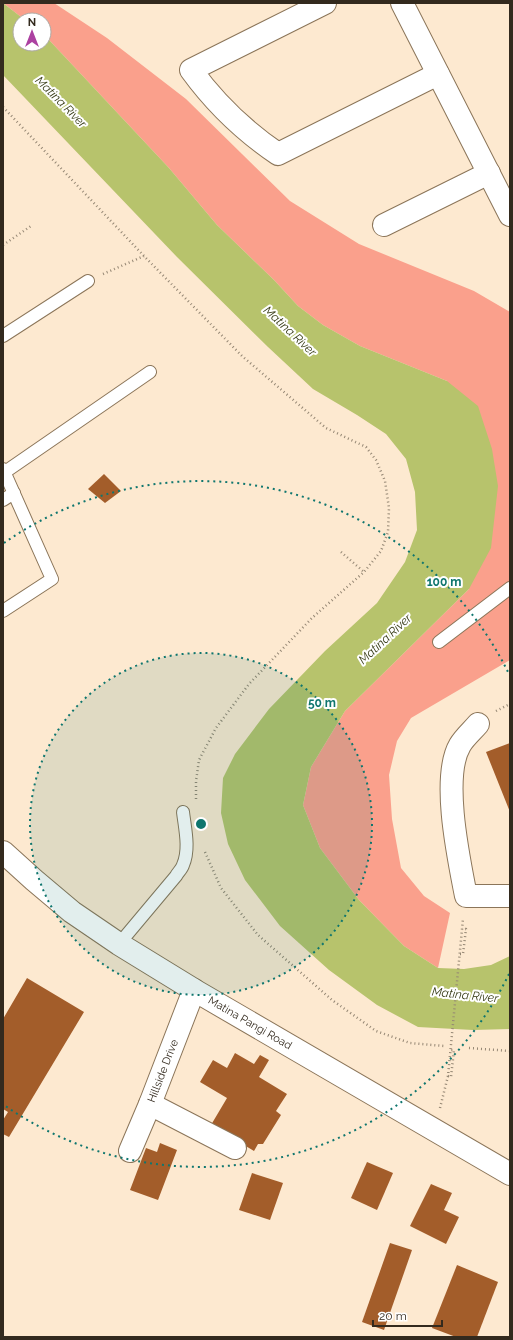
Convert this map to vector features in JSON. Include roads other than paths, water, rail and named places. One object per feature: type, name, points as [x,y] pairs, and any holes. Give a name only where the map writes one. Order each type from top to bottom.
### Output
[{"type":"street","points":[[325,3],[191,70],[204,88],[238,124],[278,154],[438,74]]},
{"type":"street","points":[[402,3],[510,215]]},
{"type":"street","points":[[384,225],[488,173]]},
{"type":"street","points":[[478,724],[460,745],[453,766],[453,821],[461,873],[466,896],[510,896]]},
{"type":"street","name":"Matina Pangi Road","points":[[3,852],[72,912],[119,944],[194,990],[510,1174]]},
{"type":"street","name":"Hillside Drive","points":[[130,1151],[150,1104],[194,990]]},
{"type":"street","points":[[150,1104],[235,1148]]},
{"type":"lane","points":[[3,336],[88,281]]},
{"type":"lane","points":[[3,610],[52,578],[4,470],[150,372]]},
{"type":"lane","points":[[3,500],[14,493]]},
{"type":"lane","points":[[439,642],[510,588]]},
{"type":"lane","points":[[119,944],[176,876],[183,865],[186,852],[183,812]]},
{"type":"water","name":"Matina River","points":[[3,3],[15,12],[12,12],[12,52],[52,52],[52,43],[169,168],[217,225],[274,280],[298,306],[323,325],[360,346],[447,381],[478,406],[492,449],[498,486],[491,548],[469,589],[345,711],[311,767],[303,805],[320,848],[359,900],[404,946],[438,968],[464,969],[491,965],[510,956],[510,1029],[473,1030],[418,1027],[377,1005],[329,970],[280,926],[245,880],[228,844],[221,813],[223,778],[235,754],[269,709],[325,651],[377,603],[405,562],[417,530],[415,492],[406,459],[386,434],[313,389],[268,347],[177,257],[3,75]]}]
